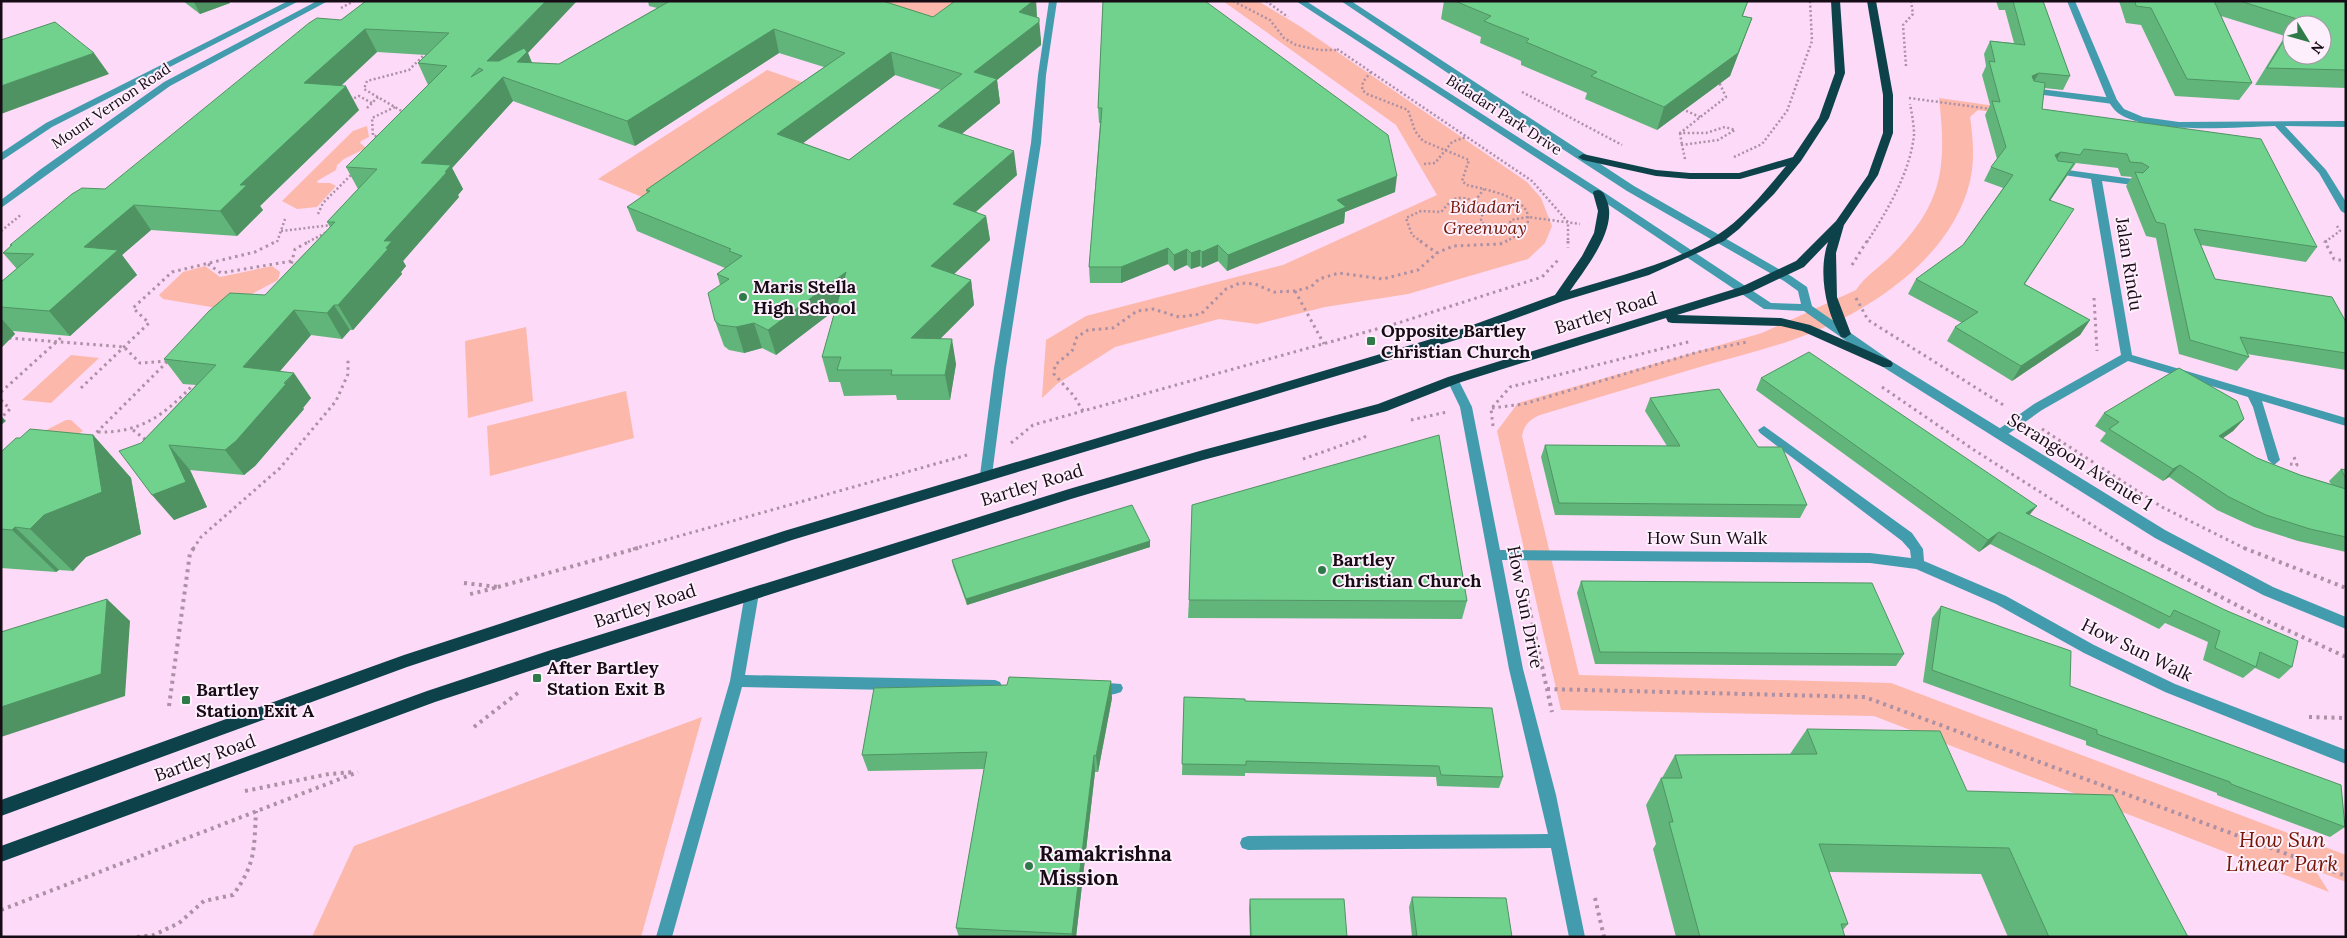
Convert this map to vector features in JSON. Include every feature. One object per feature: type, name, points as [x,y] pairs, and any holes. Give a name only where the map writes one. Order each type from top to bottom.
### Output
[{"type":"highway","name":"Bartley Road","points":[[1,808],[404,662],[789,536],[986,475],[1185,418],[1442,340],[1559,298],[1645,272],[1691,254],[1720,239],[1735,227],[1770,192],[1797,159],[1824,118],[1840,73],[1835,1]]},
{"type":"highway","name":"Bartley Road","points":[[1,854],[425,700],[536,662],[1069,494],[1203,455],[1382,408],[1453,380],[1745,290],[1800,264],[1840,223],[1873,176],[1888,133],[1888,94],[1871,1]]},
{"type":"highway","points":[[1583,156],[1656,173],[1698,176],[1740,176],[1797,159]]},
{"type":"highway","points":[[1559,298],[1595,244],[1601,229],[1604,212],[1598,193]]},
{"type":"highway","points":[[1840,223],[1830,253],[1831,297],[1845,334]]},
{"type":"highway","points":[[1656,318],[1764,319],[1782,322],[1806,328],[1887,364]]},
{"type":"street","name":"Mount Vernon Road","points":[[1,158],[50,125],[295,1]]},
{"type":"street","name":"Mount Vernon Road","points":[[1,205],[44,171],[167,84],[324,1]]},
{"type":"street","points":[[986,475],[1000,368],[1036,143],[1042,75],[1053,1]]},
{"type":"street","name":"Bidadari Park Drive","points":[[1300,1],[1691,254]]},
{"type":"street","name":"Bidadari Park Drive","points":[[1345,1],[1673,214],[1720,239]]},
{"type":"street","points":[[2072,1],[2113,101],[2121,111],[2141,119],[2179,125],[2346,124]]},
{"type":"street","points":[[142,78],[167,84]]},
{"type":"street","points":[[2031,91],[2113,101]]},
{"type":"street","points":[[2277,123],[2323,172],[2346,211]]},
{"type":"street","points":[[2053,171],[2133,182]]},
{"type":"street","name":"Jalan Rindu","points":[[2096,177],[2127,357]]},
{"type":"street","points":[[1691,254],[1768,306],[1807,308],[1803,289],[1781,273],[1720,239]]},
{"type":"street","name":"Serangoon Avenue 1","points":[[1807,308],[1887,364],[2160,534],[2268,591],[2346,623]]},
{"type":"street","points":[[2000,434],[2038,407],[2127,357],[2346,422]]},
{"type":"street","name":"How Sun Drive","points":[[1453,380],[1466,407],[1516,668],[1548,795],[1577,937]]},
{"type":"street","points":[[2252,394],[2259,407],[2274,460]]},
{"type":"street","points":[[1764,430],[1907,537],[1916,549],[1918,564]]},
{"type":"street","name":"How Sun Walk","points":[[1494,555],[1870,558],[1918,564],[2001,600],[2089,649],[2170,688],[2346,757]]},
{"type":"street","points":[[664,937],[737,681],[752,593]]},
{"type":"street","points":[[737,681],[1006,686]]},
{"type":"street","points":[[1076,687],[1116,688]]},
{"type":"street","points":[[1248,842],[1558,841]]},
{"type":"path","points":[[336,10],[354,1]]},
{"type":"path","points":[[1234,1],[1270,20],[1284,38],[1296,45],[1318,50],[1339,50]]},
{"type":"path","points":[[1266,1],[1294,20]]},
{"type":"path","points":[[1732,157],[1762,144],[1787,111],[1812,41],[1810,1]]},
{"type":"path","points":[[1903,26],[1913,14],[1911,1]]},
{"type":"path","points":[[1331,45],[1532,181],[1568,222],[1568,249]]},
{"type":"path","points":[[412,117],[364,89],[367,81],[409,70],[430,49]]},
{"type":"path","points":[[1083,411],[1074,396],[1054,374],[1055,365],[1072,351],[1077,337],[1088,330],[1113,328],[1137,311],[1153,309],[1179,318],[1201,314],[1226,288],[1240,283],[1255,284],[1274,292],[1295,291],[1311,287],[1319,279],[1340,273],[1383,279],[1406,274],[1418,270],[1437,253],[1453,246],[1500,244],[1514,239],[1525,232],[1528,217],[1524,206],[1508,196],[1467,185],[1462,181],[1462,176],[1469,165],[1469,160],[1463,155],[1425,143],[1417,136],[1408,110],[1362,90],[1363,82],[1371,72]]},
{"type":"path","points":[[1680,133],[1726,97],[1716,77]]},
{"type":"path","points":[[1515,88],[1624,146]]},
{"type":"path","points":[[345,102],[359,96],[372,103]]},
{"type":"path","points":[[367,108],[378,97]]},
{"type":"path","points":[[1909,98],[1995,109]]},
{"type":"path","points":[[379,143],[386,136],[373,136],[372,118],[395,107]]},
{"type":"path","points":[[1676,107],[1700,117]]},
{"type":"path","points":[[1680,133],[1706,133],[1725,127],[1735,130],[1718,140],[1682,145]]},
{"type":"path","points":[[1679,159],[1686,160],[1680,133]]},
{"type":"path","points":[[1424,164],[1435,163],[1452,142],[1466,136]]},
{"type":"path","points":[[318,214],[323,203],[355,172],[354,166]]},
{"type":"path","points":[[1476,201],[1484,189]]},
{"type":"path","points":[[1437,253],[1412,235],[1406,218],[1413,213],[1421,211],[1441,212],[1453,200],[1462,198],[1476,201],[1485,207],[1481,218],[1482,223],[1492,228],[1500,229],[1508,226],[1511,220],[1528,217],[1568,222]]},
{"type":"path","points":[[1,231],[25,212]]},
{"type":"path","points":[[81,388],[149,323],[133,308],[172,272],[255,252],[277,242],[285,218]]},
{"type":"path","points":[[281,231],[335,224],[333,229],[295,248],[291,265],[296,269]]},
{"type":"path","points":[[467,594],[498,587],[1014,442],[1033,425],[1292,354],[1542,277],[1561,256]]},
{"type":"path","points":[[207,264],[221,274],[292,261]]},
{"type":"path","points":[[1295,291],[1324,344]]},
{"type":"path","points":[[2093,291],[2098,346],[2096,358]]},
{"type":"path","points":[[1855,297],[1868,320],[2025,418],[2138,492],[2200,526],[2298,571],[2346,588]]},
{"type":"path","points":[[1,392],[63,336]]},
{"type":"path","points":[[3,337],[124,347],[140,363],[167,362]]},
{"type":"path","points":[[1693,341],[1510,386],[1492,409],[1524,404],[1698,352],[1751,341]]},
{"type":"path","points":[[1292,354],[1298,361]]},
{"type":"path","points":[[86,442],[174,355]]},
{"type":"path","points":[[169,706],[190,553],[201,537],[280,468],[336,401],[348,374],[348,359]]},
{"type":"path","points":[[1874,382],[1974,450],[2115,541],[2263,619],[2346,657]]},
{"type":"path","points":[[98,432],[113,433],[133,430],[170,410],[193,385]]},
{"type":"path","points":[[1,400],[10,409],[1,418]]},
{"type":"path","points":[[2001,403],[2010,400]]},
{"type":"path","points":[[133,430],[148,442]]},
{"type":"path","points":[[1303,459],[1365,437]]},
{"type":"path","points":[[1517,555],[1547,689],[1865,697],[2346,876]]},
{"type":"path","points":[[464,583],[498,587]]},
{"type":"path","points":[[474,728],[537,678],[536,662]]},
{"type":"path","points":[[2306,717],[2346,718]]},
{"type":"path","points":[[1,910],[358,772],[329,774],[243,791]]},
{"type":"path","points":[[137,937],[154,935],[179,923],[204,901],[233,895],[241,884],[253,859],[256,811]]},
{"type":"green space","points":[[870,1],[975,1],[940,28]]},
{"type":"green space","name":"Bidadari Greenway","points":[[1223,1],[1258,1],[1301,27],[1527,182],[1541,198],[1552,226],[1545,243],[1528,259],[1408,294],[1325,307],[1257,324],[1219,319],[1115,347],[1057,384],[1042,398],[1046,340],[1086,316],[1283,265],[1437,195],[1396,125]]},
{"type":"green space","points":[[767,70],[813,86],[647,199],[598,179]]},
{"type":"green space","name":"How Sun Linear Park","points":[[1939,98],[2095,120],[2096,127],[1978,110],[1970,117],[1973,165],[1970,181],[1960,209],[1945,235],[1926,258],[1904,279],[1878,298],[1852,314],[1798,338],[1540,415],[1533,418],[1526,426],[1522,436],[1579,675],[1891,683],[2346,855],[2346,882],[2315,870],[2329,892],[1874,716],[1561,710],[1497,431],[1518,403],[1762,333],[1856,290],[1909,236],[1922,219],[1931,201],[1938,183],[1941,165],[1942,144]]},
{"type":"green space","points":[[367,126],[369,137],[360,143],[366,148],[344,159],[337,165],[336,170],[317,181],[318,183],[330,183],[336,186],[317,207],[297,209],[282,201],[353,131]]},
{"type":"green space","points":[[205,266],[220,277],[272,266],[280,272],[278,280],[235,303],[217,308],[163,299],[159,295],[183,272]]},
{"type":"green space","points":[[526,327],[533,401],[468,418],[465,341]]},
{"type":"green space","points":[[71,355],[99,358],[51,403],[22,400]]},
{"type":"green space","points":[[626,391],[634,438],[490,476],[487,426]]},
{"type":"green space","points":[[66,420],[71,420],[83,431],[41,453],[9,449]]},
{"type":"green space","points":[[702,717],[641,937],[312,937],[354,846]]},
{"type":"building","points":[[366,1],[546,1],[487,61],[499,61],[524,48],[527,52],[517,62],[559,64],[670,1],[883,1],[933,17],[955,1],[1033,1],[1019,12],[1039,18],[1039,22],[974,72],[997,79],[938,126],[1014,151],[953,204],[986,216],[931,266],[971,280],[911,338],[952,339],[945,375],[891,375],[892,370],[837,370],[841,357],[822,357],[846,272],[768,330],[754,323],[736,327],[720,325],[715,321],[708,293],[729,279],[717,274],[742,256],[729,251],[731,249],[627,207],[650,191],[646,190],[845,53],[774,29],[627,121],[503,77],[421,163],[451,165],[445,172],[447,172],[384,241],[392,241],[386,248],[388,249],[338,305],[334,305],[327,313],[294,310],[243,367],[294,373],[284,383],[286,384],[236,441],[225,450],[169,445],[186,482],[152,495],[119,451],[141,443],[216,365],[164,359],[209,311],[230,293],[265,295],[335,222],[327,222],[377,169],[346,167],[447,66],[418,63],[449,33],[365,29],[304,83],[346,86],[240,185],[247,185],[220,211],[134,205],[84,247],[118,250],[49,311],[1,307],[1,282],[34,254],[3,253],[12,245],[10,245],[72,194],[82,188],[105,189],[309,23],[317,18],[341,20]],"holes":[[[891,52],[962,74],[849,160],[777,134]],[[479,68],[483,70],[471,77]]]},
{"type":"building","points":[[1103,1],[1205,1],[1388,135],[1397,176],[1337,200],[1346,207],[1228,255],[1218,245],[1202,252],[1200,250],[1191,253],[1187,249],[1174,255],[1168,248],[1121,267],[1089,267],[1102,108],[1098,108]]},
{"type":"building","points":[[1455,1],[1748,1],[1742,16],[1752,18],[1738,53],[1664,107],[1591,76],[1597,72],[1526,42],[1529,39],[1484,21],[1491,16]]},
{"type":"building","points":[[2013,1],[2043,1],[2070,76],[2039,73],[2032,76],[2034,81],[2045,83],[2042,109],[2261,139],[2317,247],[2194,229],[2215,279],[2332,297],[2346,322],[2346,353],[2240,337],[2249,357],[2190,340],[2165,224],[2156,222],[2135,172],[2143,173],[2149,167],[2142,163],[2130,162],[2127,154],[2084,149],[2080,155],[2061,152],[2055,155],[2058,161],[2074,163],[2049,200],[2074,209],[2024,284],[2090,320],[2021,366],[1955,327],[1978,312],[1916,279],[1963,245],[2013,175],[1991,167],[2006,147],[1992,101],[2000,102],[1989,61],[1995,62],[1990,41],[2025,45]]},
{"type":"building","points":[[2135,1],[2214,1],[2252,83],[2187,79],[2151,8],[2136,6]]},
{"type":"building","points":[[2240,1],[2346,1],[2346,70],[2267,68],[2282,43],[2282,65],[2332,65],[2332,15],[2284,15]]},
{"type":"building","points":[[55,22],[94,53],[1,86],[1,40]]},
{"type":"building","points":[[1809,352],[2037,506],[2026,513],[2225,610],[2298,641],[2292,667],[2260,652],[2256,667],[2215,648],[2220,631],[2174,610],[2170,617],[1999,532],[1988,540],[1761,378]]},
{"type":"building","points":[[2179,368],[2237,401],[2244,419],[2219,436],[2257,458],[2300,475],[2346,489],[2346,537],[2310,529],[2266,515],[2229,497],[2180,465],[2173,469],[2109,429],[2119,422],[2104,413]]},
{"type":"building","points":[[1719,389],[1758,447],[1782,447],[1807,505],[1559,503],[1545,445],[1680,446],[1650,398]]},
{"type":"building","points":[[30,429],[93,435],[102,492],[44,515],[30,529],[15,527],[12,530],[1,529],[1,452],[16,438],[20,438]]},
{"type":"building","name":"Bartley Christian Church","points":[[1439,435],[1467,601],[1189,600],[1192,505]]},
{"type":"building","points":[[2341,469],[2346,470],[2346,479]]},
{"type":"building","points":[[1132,505],[1150,541],[966,599],[952,560]]},
{"type":"building","points":[[1581,581],[1872,583],[1904,654],[1600,652]]},
{"type":"building","points":[[107,599],[101,674],[1,707],[1,632]]},
{"type":"building","points":[[1941,606],[2071,651],[2070,686],[2341,785],[2345,827],[2230,782],[2097,734],[2097,730],[1932,670]]},
{"type":"building","points":[[1009,677],[1111,681],[1096,756],[1094,755],[1072,934],[956,928],[987,752],[862,755],[874,688],[1007,685]]},
{"type":"building","points":[[1184,697],[1245,699],[1245,701],[1492,708],[1503,777],[1441,775],[1439,766],[1246,761],[1246,765],[1182,764]]},
{"type":"building","points":[[1807,729],[1940,731],[1967,791],[2113,795],[2188,937],[2049,937],[2009,848],[1819,844],[1848,924],[1841,924],[1845,937],[1700,937],[1669,822],[1673,822],[1661,778],[1682,778],[1675,755],[1817,754]]},
{"type":"building","points":[[1412,897],[1506,898],[1512,937],[1417,937]]},
{"type":"building","points":[[1250,899],[1344,899],[1347,937],[1251,937]]},
{"type":"place","name":"Maris Stella High School","points":[[743,297]]},
{"type":"place","name":"Opposite Bartley Christian Church","points":[[1371,341]]},
{"type":"place","name":"Bartley Christian Church","points":[[1322,570]]},
{"type":"place","name":"After Bartley Station Exit B","points":[[537,678]]},
{"type":"place","name":"Bartley Station Exit A","points":[[186,700]]},
{"type":"place","name":"Ramakrishna Mission","points":[[1029,866]]}]
